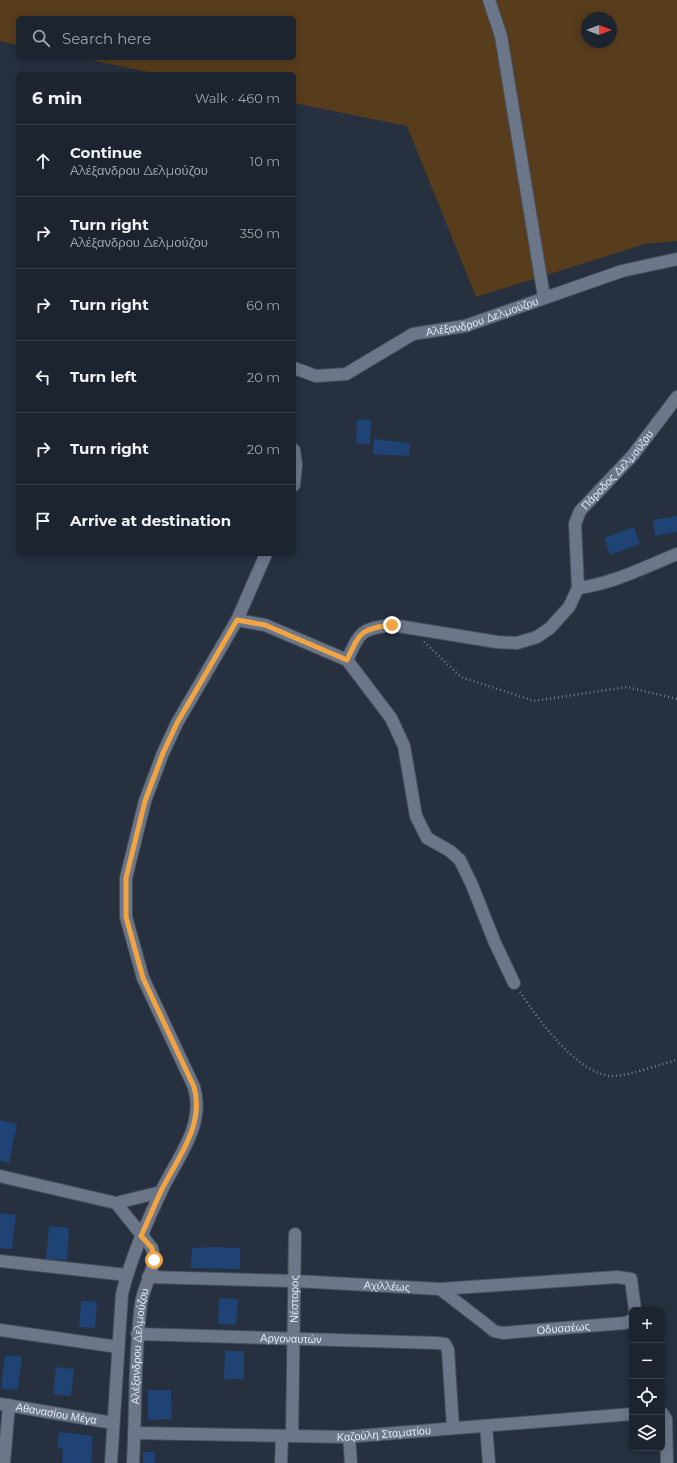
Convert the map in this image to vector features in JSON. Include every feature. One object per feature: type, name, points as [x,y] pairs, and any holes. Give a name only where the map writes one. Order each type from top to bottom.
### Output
[{"type":"street","points":[[489,0],[501,36],[544,297]]},
{"type":"street","name":"Αλέξανδρου Δελμούζου","points":[[296,369],[316,376],[346,374],[413,334],[465,326],[544,297],[622,271],[677,259]]},
{"type":"street","name":"Πάροδος Δελμούζου","points":[[578,588],[576,524],[580,511],[633,455],[677,397]]},
{"type":"street","points":[[347,660],[363,632],[377,627],[392,625],[517,643],[537,637],[550,628],[569,607],[578,588],[611,580],[677,554]]},
{"type":"street","name":"Αλέξανδρου Δελμούζου","points":[[110,1463],[122,1294],[141,1236],[160,1192],[191,1136],[196,1114],[197,1099],[194,1087],[143,978],[126,917],[126,878],[145,801],[163,753],[177,723],[237,620],[265,556]]},
{"type":"street","points":[[237,620],[265,625],[347,660],[391,718],[404,746],[416,816],[427,838],[460,860],[514,983]]},
{"type":"street","points":[[0,1176],[116,1203],[160,1192]]},
{"type":"street","points":[[116,1203],[141,1236]]},
{"type":"street","name":"Νέστορος","points":[[281,1463],[287,1436],[294,1338],[296,1281],[295,1234]]},
{"type":"street","name":"Αλέξανδρου Δελμούζου","points":[[133,1463],[137,1334],[141,1299],[153,1266],[153,1250],[141,1236]]},
{"type":"street","points":[[0,1261],[127,1275]]},
{"type":"street","name":"Αχιλλέως","points":[[148,1277],[296,1281],[440,1289],[625,1277],[630,1279],[635,1307]]},
{"type":"street","name":"Οδυσσέως","points":[[440,1289],[494,1331],[503,1333],[625,1323],[629,1321]]},
{"type":"street","points":[[0,1330],[118,1347]]},
{"type":"street","name":"Αργοναυτών","points":[[137,1334],[444,1344],[448,1350],[453,1428]]},
{"type":"street","points":[[4,1463],[5,1404]]},
{"type":"street","name":"Αθανασίου Μέγα","points":[[5,1404],[113,1424]]},
{"type":"street","name":"Καζούλη Σταματίου","points":[[134,1433],[350,1437],[629,1414]]},
{"type":"street","points":[[663,1415],[666,1419],[667,1463]]},
{"type":"street","points":[[486,1426],[489,1463]]},
{"type":"street","points":[[350,1437],[351,1463]]},
{"type":"path","points":[[409,628],[461,677],[534,701],[627,687],[677,699]]},
{"type":"path","points":[[514,983],[550,1033],[574,1058],[593,1070],[614,1076],[677,1060]]},
{"type":"shaded area","points":[[0,0],[677,0],[677,241],[645,244],[476,297],[407,126],[296,103],[296,72],[148,72],[91,60],[296,60],[296,16],[16,16],[16,45],[0,41]]},
{"type":"building","points":[[357,419],[371,420],[370,444],[356,443]]},
{"type":"building","points":[[374,439],[410,443],[409,456],[373,454]]},
{"type":"building","points":[[677,516],[677,532],[655,536],[653,520]]},
{"type":"building","points":[[634,527],[640,544],[610,555],[604,538]]},
{"type":"building","points":[[0,1120],[17,1124],[9,1163],[0,1161]]},
{"type":"building","points":[[0,1213],[16,1215],[12,1249],[0,1248]]},
{"type":"building","points":[[49,1226],[69,1228],[67,1260],[46,1259]]},
{"type":"building","points":[[192,1248],[240,1248],[240,1269],[191,1268]]},
{"type":"building","points":[[219,1298],[238,1299],[236,1325],[218,1324]]},
{"type":"building","points":[[81,1301],[97,1302],[95,1328],[79,1327]]},
{"type":"building","points":[[225,1351],[244,1351],[244,1379],[224,1379]]},
{"type":"building","points":[[5,1355],[22,1357],[18,1390],[1,1389]]},
{"type":"building","points":[[56,1367],[74,1369],[71,1396],[53,1394]]},
{"type":"building","points":[[148,1390],[171,1390],[172,1419],[148,1420]]},
{"type":"building","points":[[59,1432],[93,1436],[91,1463],[62,1463],[63,1448],[57,1448]]},
{"type":"building","points":[[143,1452],[155,1452],[155,1463],[143,1463]]},
{"type":"route","points":[[154,1260],[152,1248],[141,1236],[160,1192],[191,1136],[195,1121],[197,1099],[194,1087],[143,978],[126,917],[126,878],[145,801],[163,753],[177,723],[237,620],[265,625],[347,660],[363,632],[377,627],[392,625]]}]
